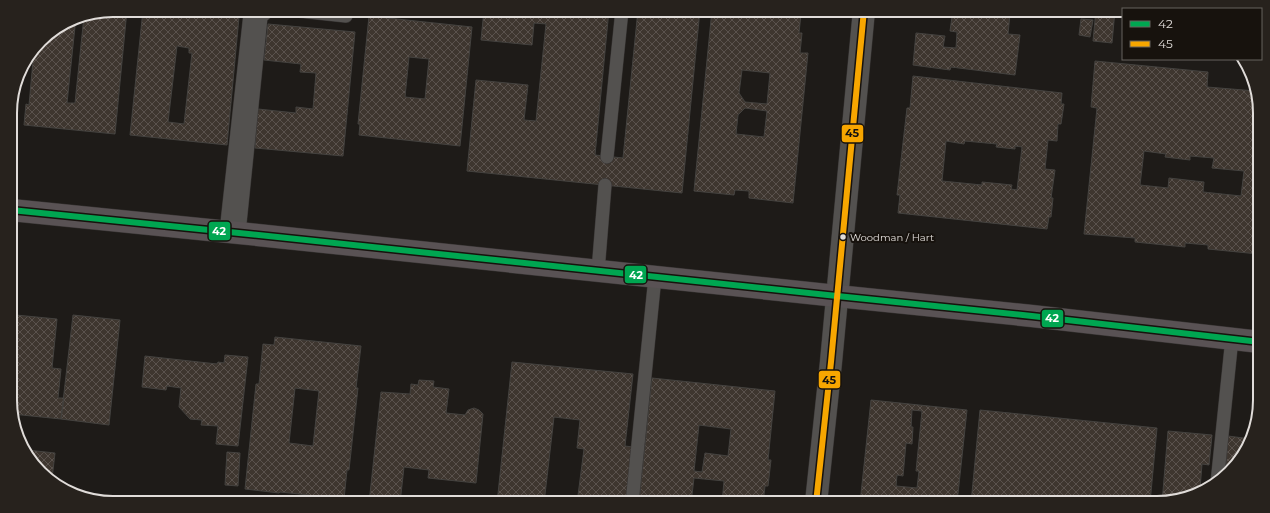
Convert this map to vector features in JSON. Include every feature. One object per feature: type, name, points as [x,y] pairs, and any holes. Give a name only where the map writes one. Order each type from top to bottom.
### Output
[{"type":"main road","points":[[17,211],[1032,316],[1253,341]]},
{"type":"street","points":[[817,496],[831,362],[863,17]]},
{"type":"lane","points":[[232,233],[250,17]]},
{"type":"lane","points":[[232,233],[261,17]]},
{"type":"lane","points":[[607,157],[621,17]]},
{"type":"lane","points":[[598,271],[605,185]]},
{"type":"lane","points":[[633,496],[655,277]]},
{"type":"lane","points":[[1218,474],[1232,338]]},
{"type":"building","points":[[107,17],[126,17],[115,134],[24,125],[26,104],[29,105],[33,60],[45,45],[54,37],[75,24],[67,103],[75,103],[83,22]]},
{"type":"building","points":[[142,17],[239,17],[227,145],[130,135]],"holes":[[[177,46],[189,48],[189,53],[192,53],[184,124],[168,122]]]},
{"type":"building","points":[[369,17],[472,27],[460,146],[359,135],[360,124],[358,124]],"holes":[[[409,57],[429,59],[425,99],[405,97]]]},
{"type":"building","points":[[483,17],[608,17],[595,155],[623,158],[637,17],[699,17],[682,193],[467,171],[476,80],[528,85],[524,120],[536,121],[546,24],[534,23],[532,45],[481,40]]},
{"type":"building","points":[[711,17],[801,17],[799,33],[802,33],[800,53],[808,53],[793,203],[749,198],[749,191],[735,190],[734,195],[694,191]],"holes":[[[742,70],[770,73],[767,104],[745,102],[739,93]],[[745,108],[767,111],[764,137],[736,134],[738,115]]]},
{"type":"building","points":[[952,17],[1010,17],[1008,34],[1020,35],[1015,75],[951,67],[950,70],[913,65],[916,33],[945,36],[943,47],[956,48],[957,32],[950,31]]},
{"type":"building","points":[[1095,17],[1114,17],[1112,43],[1093,41]]},
{"type":"building","points":[[1081,19],[1093,20],[1090,37],[1079,35]]},
{"type":"building","points":[[268,24],[355,32],[343,156],[255,148],[258,109],[296,113],[296,107],[313,109],[316,73],[300,72],[301,64],[264,60]]},
{"type":"building","points":[[1095,61],[1208,72],[1207,87],[1250,91],[1253,113],[1253,254],[1208,249],[1208,245],[1185,243],[1185,247],[1135,242],[1135,238],[1084,234],[1097,108],[1091,107]],"holes":[[[1144,151],[1166,154],[1165,157],[1190,160],[1190,156],[1214,158],[1212,168],[1244,171],[1241,196],[1203,192],[1204,182],[1169,178],[1168,188],[1140,185]]]},
{"type":"building","points":[[913,76],[1062,93],[1061,104],[1064,104],[1061,124],[1058,124],[1057,141],[1048,140],[1045,169],[1055,170],[1051,198],[1053,198],[1051,217],[1049,217],[1047,229],[898,213],[900,195],[897,195],[907,108],[910,108]],"holes":[[[946,141],[964,144],[965,141],[997,144],[996,147],[1015,149],[1015,146],[1022,147],[1017,190],[1011,189],[1012,185],[982,182],[982,185],[942,181]]]},
{"type":"building","points":[[17,315],[57,319],[52,368],[61,369],[58,398],[64,398],[61,419],[18,415],[17,406]]},
{"type":"building","points":[[73,315],[120,320],[109,425],[61,419]]},
{"type":"building","points":[[275,337],[361,346],[349,470],[347,470],[344,496],[309,496],[245,489],[256,384],[259,384],[263,344],[274,345]],"holes":[[[295,388],[319,391],[313,446],[289,443]]]},
{"type":"building","points":[[225,355],[248,357],[238,446],[216,444],[218,426],[201,425],[202,420],[190,419],[179,407],[181,388],[167,386],[166,390],[142,387],[145,356],[217,364],[218,362],[224,363]]},
{"type":"building","points":[[512,362],[633,374],[625,446],[633,447],[628,496],[578,496],[584,449],[577,448],[580,420],[554,417],[545,496],[498,496]]},
{"type":"building","points":[[652,378],[775,391],[768,460],[771,460],[768,486],[765,486],[764,496],[723,496],[724,481],[694,478],[692,496],[640,496]],"holes":[[[699,425],[731,429],[728,456],[705,453],[702,472],[694,471]]]},
{"type":"building","points":[[419,380],[434,381],[433,387],[449,389],[446,413],[465,415],[468,410],[474,408],[483,414],[476,483],[428,478],[429,470],[404,467],[401,496],[370,496],[381,392],[410,394],[411,384],[418,385]]},
{"type":"building","points":[[871,400],[967,410],[958,496],[861,496]],"holes":[[[912,410],[922,411],[916,471],[919,471],[917,488],[896,486],[897,475],[903,476],[906,443],[912,444]]]},
{"type":"building","points":[[980,410],[1157,428],[1151,496],[972,496]]},
{"type":"building","points":[[1168,431],[1212,435],[1209,465],[1202,464],[1200,486],[1188,491],[1163,496]]},
{"type":"building","points":[[1228,436],[1245,438],[1233,459],[1226,467]]},
{"type":"building","points":[[31,450],[55,453],[53,474],[41,463]]},
{"type":"building","points":[[227,452],[240,453],[238,486],[225,485]]},
{"type":"transit line","name":"45","points":[[817,496],[831,362],[863,17]]},
{"type":"transit line","name":"42","points":[[17,211],[1032,316],[1253,341]]},
{"type":"place","name":"Woodman / Hart","points":[[843,237]]}]
